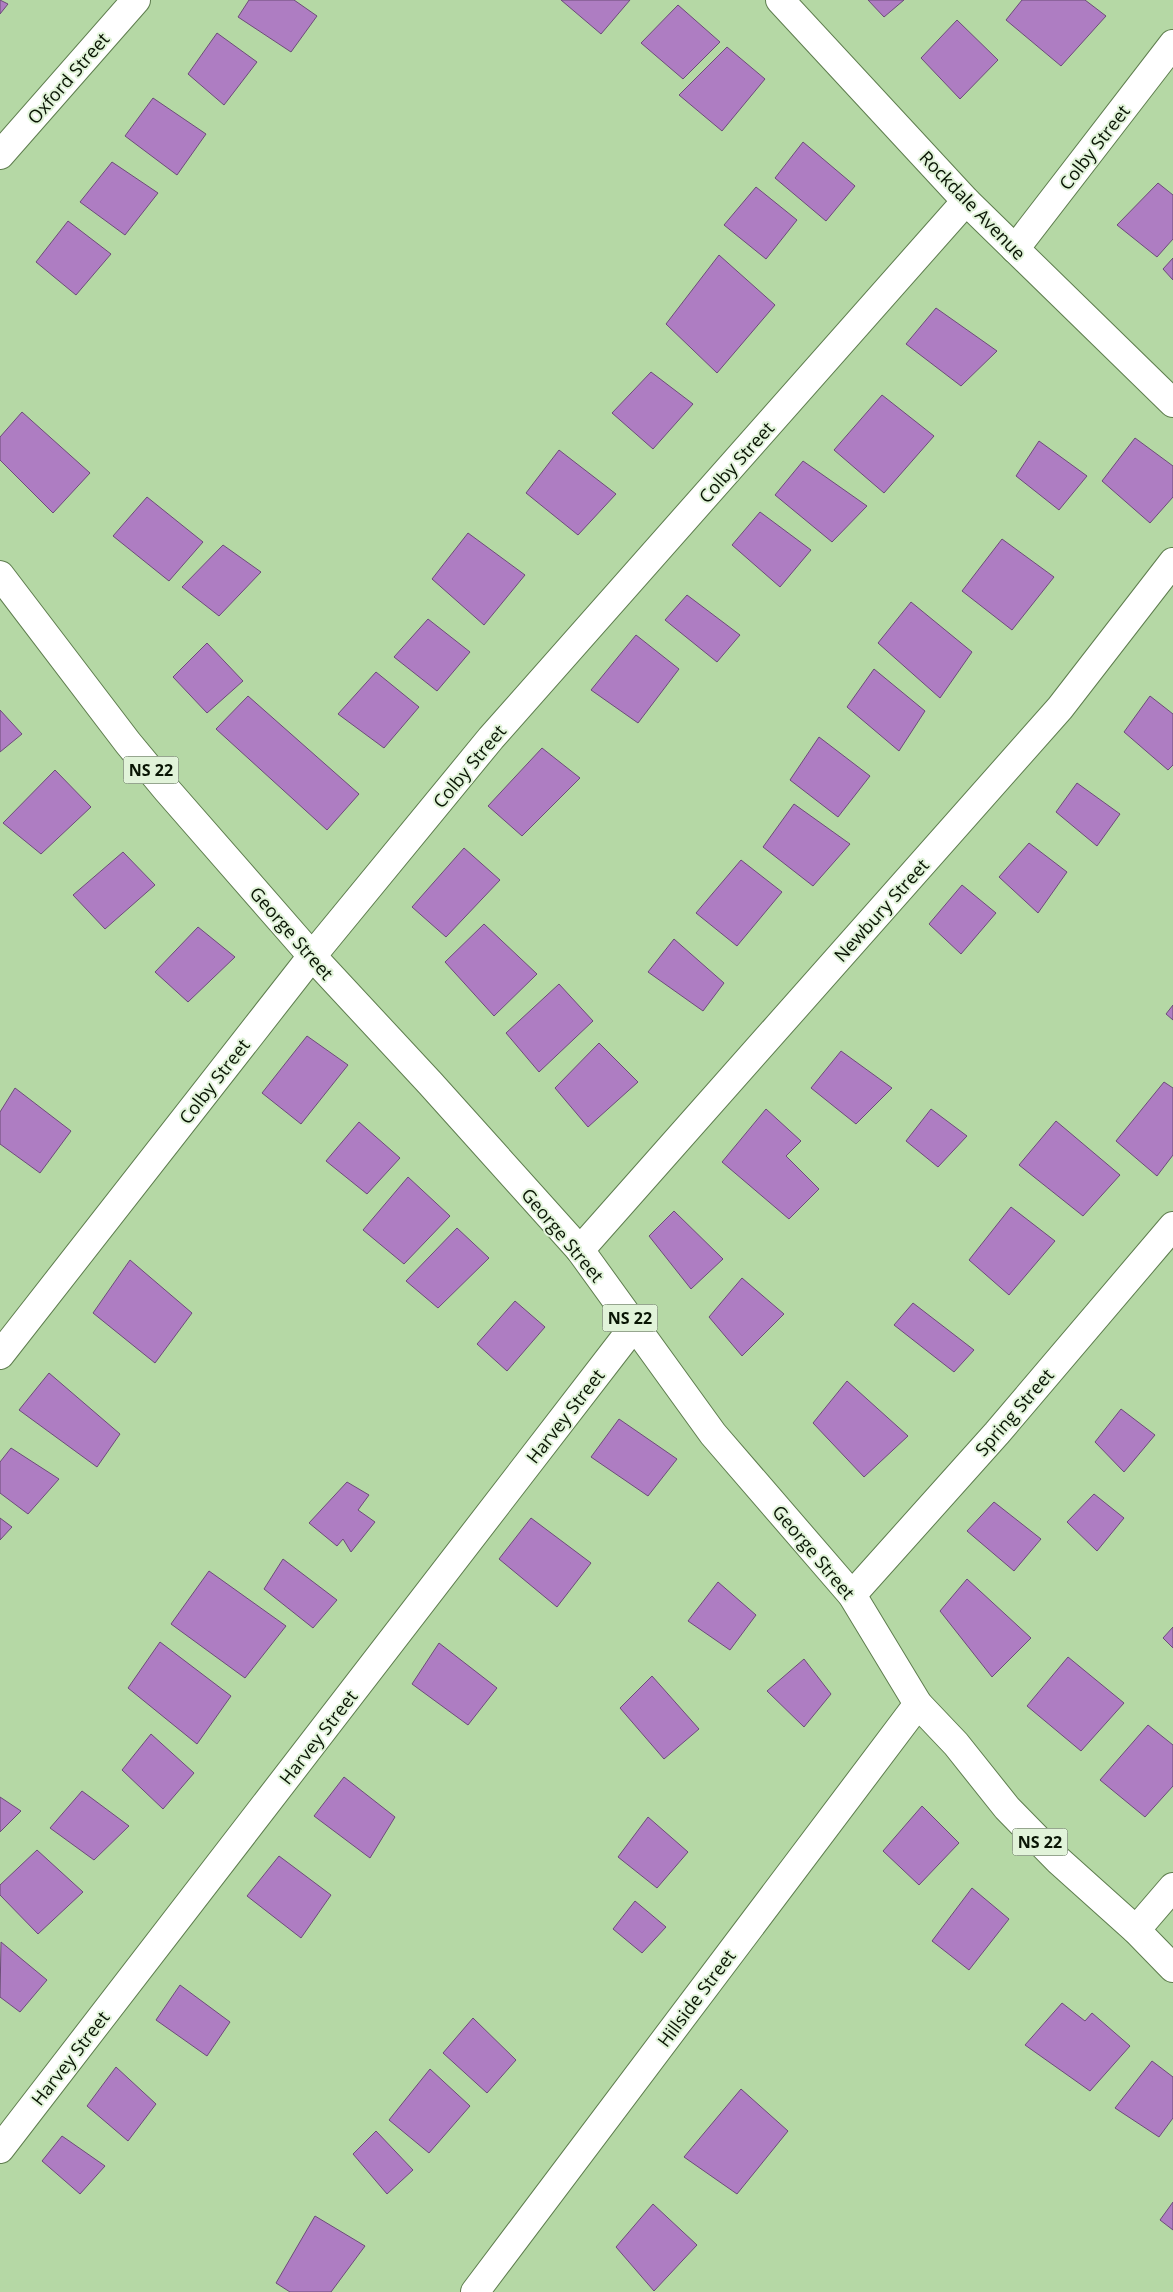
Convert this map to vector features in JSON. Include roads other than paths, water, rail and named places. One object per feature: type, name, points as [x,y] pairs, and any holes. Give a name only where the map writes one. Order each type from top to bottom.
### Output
[{"type":"street","name":"Oxford Street","points":[[0,155],[136,0]]},
{"type":"street","name":"Rockdale Avenue","points":[[780,0],[966,201],[1173,403]]},
{"type":"street","name":"Colby Street","points":[[1015,249],[1173,44]]},
{"type":"street","name":"Colby Street","points":[[0,1355],[312,956],[491,738],[966,201]]},
{"type":"street","name":"Newbury Street","points":[[580,1250],[1060,708],[1173,562]]},
{"type":"street","name":"George Street","points":[[0,575],[128,743],[312,956],[430,1083],[580,1250],[713,1434],[852,1596],[918,1704],[952,1739],[1007,1808],[1069,1872],[1136,1930],[1173,1968]]},
{"type":"street","name":"Spring Street","points":[[852,1596],[997,1433],[1173,1226]]},
{"type":"street","name":"Harvey Street","points":[[0,2149],[635,1325]]},
{"type":"street","name":"Hillside Street","points":[[474,2292],[918,1704]]},
{"type":"street","points":[[1136,1930],[1173,1887]]}]
